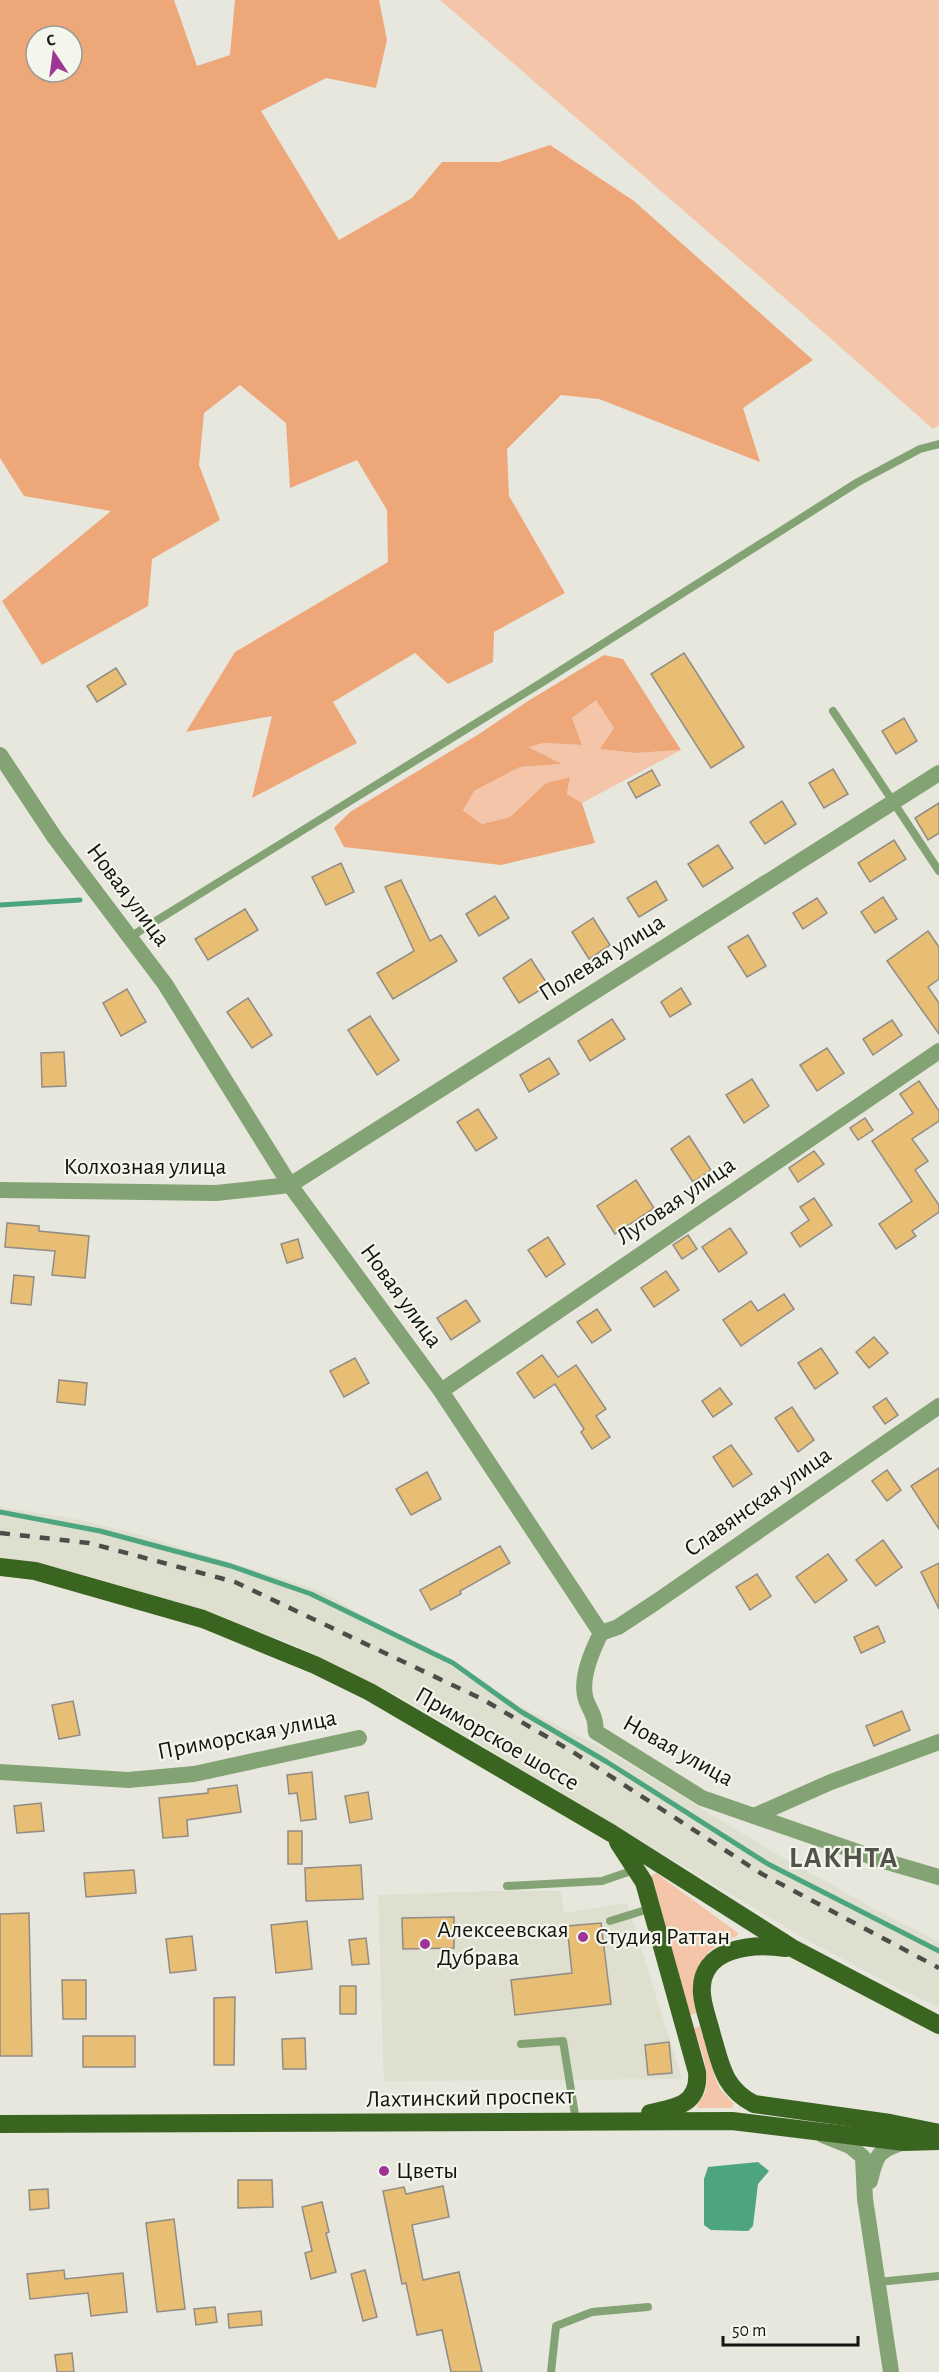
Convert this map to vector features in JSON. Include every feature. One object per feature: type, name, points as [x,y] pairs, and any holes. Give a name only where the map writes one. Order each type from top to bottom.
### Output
[{"type":"main road","name":"Приморское шоссе","points":[[0,1567],[35,1571],[203,1619],[315,1665],[370,1692],[611,1833],[794,1949],[939,2025]]},
{"type":"main road","points":[[611,1833],[644,1882],[698,2084],[695,2093],[686,2102],[672,2109],[616,2120]]},
{"type":"main road","points":[[794,1949],[771,1945],[742,1946],[727,1951],[716,1960],[704,1979],[702,1993],[707,2018],[724,2075],[731,2087],[741,2097],[754,2104],[890,2123],[939,2133]]},
{"type":"main road","name":"Лахтинский проспект","points":[[0,2124],[732,2121],[904,2142],[939,2141]]},
{"type":"street","name":"Новая улица","points":[[0,755],[55,838],[165,984],[290,1185],[441,1391],[601,1633],[593,1649],[584,1694],[594,1717],[596,1732],[702,1798],[884,1862],[939,1877]]},
{"type":"street","name":"Полевая улица","points":[[290,1185],[939,772]]},
{"type":"street","name":"Луговая улица","points":[[441,1391],[939,1051]]},
{"type":"street","name":"Колхозная улица","points":[[0,1190],[216,1193],[290,1185]]},
{"type":"street","name":"Славянская улица","points":[[601,1633],[618,1627],[656,1602],[939,1406]]},
{"type":"street","name":"Приморская улица","points":[[0,1772],[128,1780],[183,1775],[359,1738]]},
{"type":"street","points":[[754,1816],[831,1782],[939,1742]]},
{"type":"street","points":[[818,2133],[849,2146],[863,2157],[865,2199],[891,2372]]},
{"type":"street","points":[[865,2199],[875,2158],[885,2148],[904,2142]]},
{"type":"lane","points":[[130,937],[858,482],[920,449],[939,444]]},
{"type":"lane","points":[[833,711],[939,871]]},
{"type":"lane","points":[[507,1886],[602,1881],[637,1869]]},
{"type":"lane","points":[[610,1921],[652,1908]]},
{"type":"lane","points":[[521,2044],[563,2041],[576,2121]]},
{"type":"lane","points":[[878,2282],[939,2276]]},
{"type":"lane","points":[[550,2372],[556,2326],[592,2312],[648,2307]]},
{"type":"shaded area","points":[[0,0],[174,0],[197,66],[230,55],[235,0],[379,0],[387,40],[376,88],[326,78],[261,111],[339,240],[412,198],[442,162],[499,162],[550,145],[634,201],[813,360],[743,408],[760,462],[599,399],[561,395],[507,449],[509,496],[565,593],[494,632],[493,662],[448,684],[415,653],[333,702],[357,743],[252,798],[272,716],[186,732],[235,652],[388,562],[387,510],[357,460],[290,488],[286,423],[240,385],[204,413],[199,465],[220,520],[152,559],[148,606],[42,665],[2,601],[111,511],[24,496],[0,458]]},
{"type":"shaded area","points":[[440,0],[939,0],[939,425],[933,429]]},
{"type":"shaded area","points":[[604,655],[623,659],[681,750],[635,753],[600,749],[614,728],[596,700],[572,718],[582,745],[544,743],[528,747],[562,764],[520,767],[474,791],[463,811],[482,824],[510,817],[546,783],[570,777],[567,794],[582,803],[595,843],[501,865],[344,847],[334,828],[350,812]]},
{"type":"shaded area","points":[[596,699],[614,728],[601,749],[635,753],[681,750],[582,803],[567,794],[570,777],[546,783],[510,817],[482,824],[463,812],[474,791],[520,767],[561,764],[527,747],[544,743],[582,745],[572,718]]},
{"type":"shaded area","points":[[0,1507],[75,1519],[145,1536],[319,1590],[524,1708],[606,1750],[773,1852],[939,1942],[939,2007],[895,1987],[809,1941],[404,1699],[295,1645],[214,1615],[100,1579],[37,1563],[0,1559]]},
{"type":"shaded area","points":[[656,1873],[738,1933],[737,1936],[714,1948],[699,1965],[693,1987],[696,2013],[690,2015],[652,1877]]},
{"type":"shaded area","points":[[561,1891],[564,1913],[627,1903],[682,2079],[384,2081],[378,1895]]},
{"type":"shaded area","points":[[700,2026],[716,2080],[720,2089],[734,2104],[732,2108],[697,2108],[704,2094],[707,2076],[694,2028]]},
{"type":"shaded area","points":[[758,2162],[769,2171],[758,2184],[753,2226],[748,2231],[711,2230],[704,2225],[704,2179],[708,2167]]},
{"type":"building","points":[[684,653],[744,747],[711,768],[651,674]]},
{"type":"building","points":[[116,668],[126,684],[97,702],[87,686]]},
{"type":"building","points":[[904,718],[917,741],[896,754],[882,731]]},
{"type":"building","points":[[833,769],[848,794],[824,808],[809,783]]},
{"type":"building","points":[[652,770],[660,785],[636,798],[628,783]]},
{"type":"building","points":[[782,801],[796,824],[765,844],[750,822]]},
{"type":"building","points":[[939,803],[939,833],[928,840],[915,818]]},
{"type":"building","points":[[894,840],[906,859],[870,882],[858,863]]},
{"type":"building","points":[[718,845],[733,868],[703,887],[688,864]]},
{"type":"building","points":[[341,863],[354,892],[326,905],[312,877]]},
{"type":"building","points":[[401,880],[430,941],[441,935],[457,961],[393,999],[377,973],[414,951],[385,887]]},
{"type":"building","points":[[656,881],[667,900],[639,917],[627,898]]},
{"type":"building","points":[[495,896],[509,918],[479,936],[466,914]]},
{"type":"building","points":[[883,897],[897,919],[875,933],[861,912]]},
{"type":"building","points":[[817,898],[827,913],[803,929],[793,913]]},
{"type":"building","points":[[245,909],[258,930],[208,960],[195,939]]},
{"type":"building","points":[[593,918],[610,945],[589,959],[572,932]]},
{"type":"building","points":[[928,931],[939,947],[939,979],[928,987],[939,1003],[939,1034],[887,961]]},
{"type":"building","points":[[748,935],[766,966],[747,977],[728,947]]},
{"type":"building","points":[[531,959],[548,985],[519,1003],[503,978]]},
{"type":"building","points":[[681,988],[691,1004],[670,1017],[661,1002]]},
{"type":"building","points":[[127,989],[146,1022],[121,1036],[103,1003]]},
{"type":"building","points":[[248,998],[272,1035],[252,1048],[227,1012]]},
{"type":"building","points":[[370,1016],[399,1060],[377,1075],[348,1030]]},
{"type":"building","points":[[612,1019],[625,1039],[590,1061],[578,1041]]},
{"type":"building","points":[[892,1020],[902,1035],[873,1055],[863,1039]]},
{"type":"building","points":[[827,1048],[844,1073],[817,1091],[800,1065]]},
{"type":"building","points":[[64,1052],[66,1086],[42,1087],[41,1053]]},
{"type":"building","points":[[549,1058],[559,1074],[529,1092],[520,1075]]},
{"type":"building","points":[[752,1079],[769,1106],[744,1123],[726,1095]]},
{"type":"building","points":[[919,1081],[939,1111],[939,1121],[912,1139],[928,1161],[915,1170],[939,1205],[939,1212],[912,1231],[916,1236],[896,1249],[879,1224],[912,1201],[872,1141],[913,1113],[900,1094]]},
{"type":"building","points":[[478,1109],[497,1138],[476,1151],[457,1122]]},
{"type":"building","points":[[865,1118],[873,1130],[858,1140],[850,1128]]},
{"type":"building","points":[[689,1136],[711,1170],[693,1182],[671,1149]]},
{"type":"building","points":[[814,1151],[824,1164],[798,1182],[789,1168]]},
{"type":"building","points":[[636,1180],[654,1208],[615,1234],[597,1206]]},
{"type":"building","points":[[814,1198],[832,1225],[800,1247],[791,1233],[809,1220],[800,1207]]},
{"type":"building","points":[[7,1223],[39,1226],[39,1231],[89,1236],[85,1278],[52,1275],[55,1251],[5,1247]]},
{"type":"building","points":[[730,1228],[747,1253],[719,1272],[702,1247]]},
{"type":"building","points":[[688,1235],[697,1249],[682,1259],[673,1245]]},
{"type":"building","points":[[548,1237],[565,1264],[546,1277],[528,1250]]},
{"type":"building","points":[[298,1239],[303,1258],[287,1263],[281,1244]]},
{"type":"building","points":[[666,1271],[679,1290],[654,1307],[641,1288]]},
{"type":"building","points":[[14,1275],[34,1277],[31,1305],[11,1303]]},
{"type":"building","points":[[784,1294],[794,1309],[741,1346],[723,1320],[751,1301],[758,1311]]},
{"type":"building","points":[[466,1300],[480,1321],[451,1340],[437,1318]]},
{"type":"building","points":[[597,1309],[611,1330],[592,1343],[577,1322]]},
{"type":"building","points":[[874,1337],[888,1353],[869,1368],[856,1352]]},
{"type":"building","points":[[821,1348],[838,1373],[815,1389],[798,1363]]},
{"type":"building","points":[[542,1355],[558,1377],[576,1365],[606,1409],[596,1416],[610,1437],[592,1449],[581,1432],[584,1429],[555,1384],[534,1398],[517,1373]]},
{"type":"building","points":[[355,1358],[369,1383],[344,1397],[330,1371]]},
{"type":"building","points":[[59,1380],[87,1383],[85,1405],[57,1402]]},
{"type":"building","points":[[720,1388],[732,1404],[713,1417],[702,1401]]},
{"type":"building","points":[[886,1398],[898,1415],[885,1424],[873,1407]]},
{"type":"building","points":[[792,1407],[814,1440],[798,1452],[775,1418]]},
{"type":"building","points":[[731,1445],[752,1474],[733,1487],[713,1457]]},
{"type":"building","points":[[939,1468],[939,1529],[911,1486]]},
{"type":"building","points":[[887,1470],[901,1490],[887,1501],[872,1481]]},
{"type":"building","points":[[427,1472],[441,1499],[411,1515],[396,1489]]},
{"type":"building","points":[[883,1540],[902,1567],[876,1586],[856,1560]]},
{"type":"building","points":[[500,1546],[510,1563],[431,1610],[420,1590]]},
{"type":"building","points":[[828,1554],[847,1580],[815,1603],[796,1577]]},
{"type":"building","points":[[939,1563],[939,1609],[921,1572]]},
{"type":"building","points":[[757,1574],[771,1596],[750,1610],[736,1587]]},
{"type":"building","points":[[878,1626],[885,1642],[861,1653],[854,1637]]},
{"type":"building","points":[[73,1701],[80,1735],[59,1739],[52,1705]]},
{"type":"building","points":[[902,1711],[910,1730],[874,1746],[866,1726]]},
{"type":"building","points":[[312,1772],[316,1819],[301,1821],[297,1793],[289,1794],[287,1775]]},
{"type":"building","points":[[237,1785],[241,1812],[187,1820],[188,1836],[163,1838],[159,1798],[208,1793],[208,1789]]},
{"type":"building","points":[[368,1792],[372,1819],[350,1823],[345,1796]]},
{"type":"building","points":[[41,1803],[44,1831],[17,1833],[14,1806]]},
{"type":"building","points":[[288,1831],[302,1831],[302,1864],[288,1864]]},
{"type":"building","points":[[361,1865],[363,1899],[306,1901],[305,1868]]},
{"type":"building","points":[[134,1870],[136,1893],[86,1897],[84,1873]]},
{"type":"building","points":[[29,1913],[32,2056],[0,2056],[0,1914]]},
{"type":"building","points":[[454,1917],[454,1948],[403,1949],[402,1918]]},
{"type":"building","points":[[307,1921],[312,1969],[276,1973],[271,1925]]},
{"type":"building","points":[[601,1923],[611,2004],[515,2015],[511,1980],[572,1973],[567,1926]]},
{"type":"building","points":[[192,1936],[196,1970],[170,1973],[166,1939]]},
{"type":"building","points":[[366,1938],[369,1964],[352,1965],[349,1940]]},
{"type":"building","points":[[62,1980],[86,1980],[86,2019],[63,2019]]},
{"type":"building","points":[[340,1986],[356,1986],[356,2014],[340,2014]]},
{"type":"building","points":[[235,1997],[234,2065],[214,2065],[214,1998]]},
{"type":"building","points":[[83,2036],[135,2036],[135,2067],[83,2067]]},
{"type":"building","points":[[305,2038],[306,2069],[283,2069],[282,2039]]},
{"type":"building","points":[[669,2042],[672,2073],[648,2075],[645,2045]]},
{"type":"building","points":[[238,2180],[272,2180],[273,2207],[238,2208]]},
{"type":"building","points":[[443,2186],[449,2217],[412,2225],[423,2280],[459,2272],[482,2372],[451,2372],[442,2330],[417,2335],[406,2283],[402,2284],[383,2191],[404,2187],[406,2194]]},
{"type":"building","points":[[48,2189],[49,2208],[30,2210],[29,2190]]},
{"type":"building","points":[[322,2202],[329,2232],[326,2233],[336,2272],[311,2279],[305,2253],[312,2251],[302,2207]]},
{"type":"building","points":[[174,2219],[185,2309],[157,2312],[146,2223]]},
{"type":"building","points":[[64,2270],[65,2279],[123,2273],[127,2312],[91,2316],[88,2293],[30,2299],[27,2274]]},
{"type":"building","points":[[365,2270],[377,2317],[363,2321],[351,2274]]},
{"type":"building","points":[[215,2307],[217,2322],[196,2325],[194,2309]]},
{"type":"building","points":[[261,2311],[262,2325],[229,2328],[228,2314]]},
{"type":"building","points":[[72,2353],[74,2372],[57,2372],[55,2355]]},
{"type":"waterway","points":[[0,905],[80,900]]},
{"type":"waterway","points":[[0,1512],[100,1531],[231,1566],[311,1594],[453,1663],[520,1711],[607,1762],[768,1864],[939,1951]]},
{"type":"railway","points":[[0,1533],[89,1543],[235,1582],[482,1699],[573,1752],[762,1874],[939,1968]]},
{"type":"place","name":"Студия Раттан","points":[[583,1937]]},
{"type":"place","name":"Алексеевская Дубрава","points":[[425,1944]]},
{"type":"place","name":"Цветы","points":[[384,2171]]},
{"type":"district","name":"LAKHTA","points":[[844,1858]]}]
